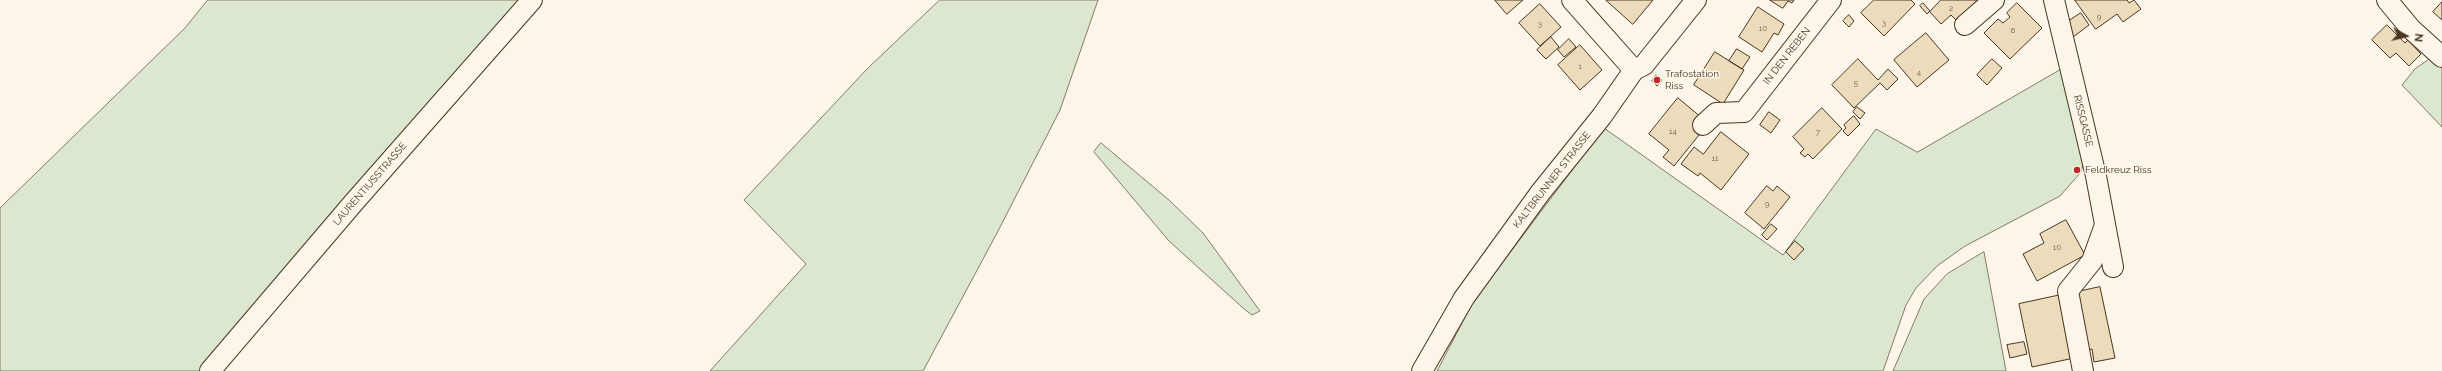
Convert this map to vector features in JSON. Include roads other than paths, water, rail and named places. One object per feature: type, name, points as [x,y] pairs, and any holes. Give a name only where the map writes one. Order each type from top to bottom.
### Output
[{"type":"street","name":"LAURENTIUSSTRASSE","points":[[210,371],[355,201],[532,0]]},
{"type":"street","points":[[1572,0],[1634,70]]},
{"type":"street","name":"KALTBRUNNER STRASSE","points":[[1422,371],[1464,298],[1540,193],[1602,116],[1634,70],[1644,66],[1696,0]]},
{"type":"street","name":"IN DEN REBEN","points":[[1703,125],[1716,113],[1744,112],[1831,0]]},
{"type":"street","points":[[1965,25],[1994,0]]},
{"type":"street","name":"RISSGASSE","points":[[2054,0],[2096,176],[2113,267]]},
{"type":"street","points":[[2387,0],[2411,28],[2440,55]]},
{"type":"street","points":[[2083,371],[2068,291],[2092,261],[2105,225]]},
{"type":"place","name":"Trafostation Riss","points":[[1657,80]]},
{"type":"place","name":"Feldkreuz Riss","points":[[2077,170]]}]
